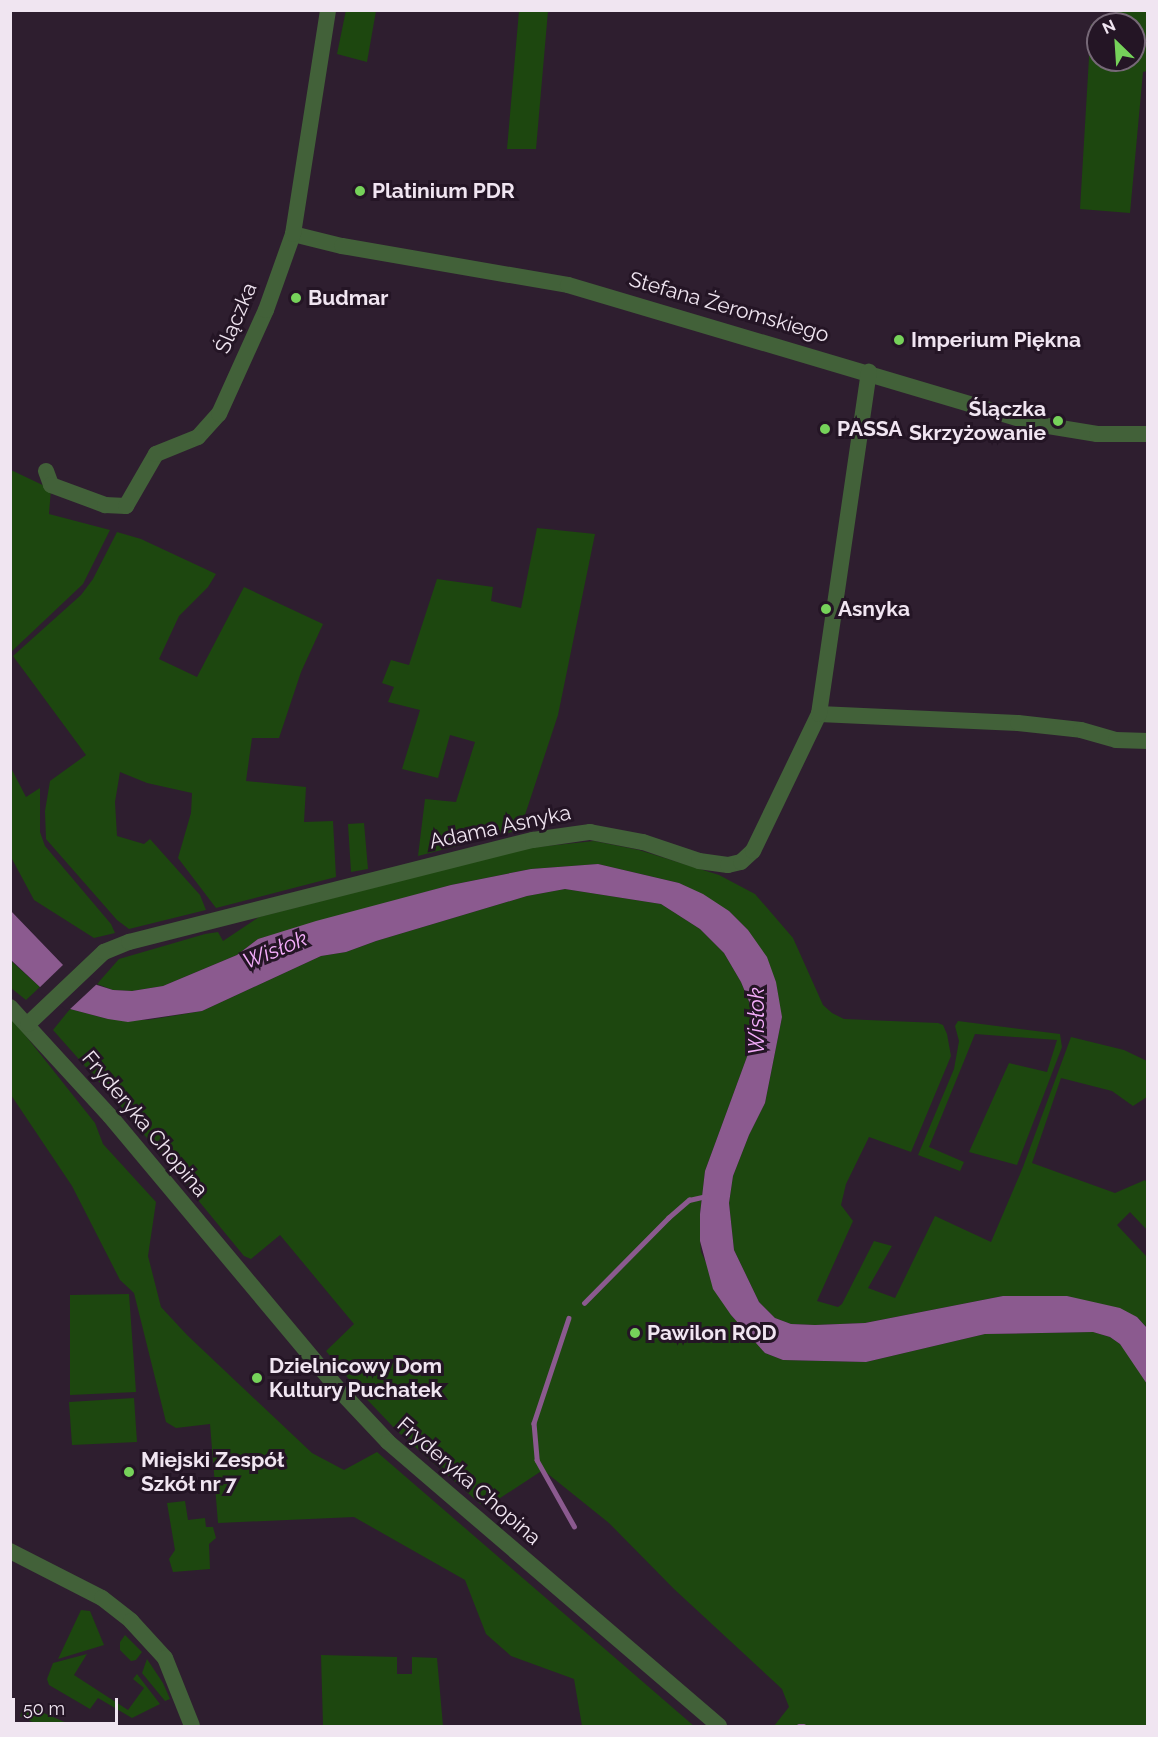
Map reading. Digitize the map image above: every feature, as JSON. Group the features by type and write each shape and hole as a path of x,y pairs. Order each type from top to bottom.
{"street":[{"name":"Ślączka","path":"46,471 51,485 105,505 126,506 156,454 198,437 219,414 266,310 293,234 328,10"},
{"name":"Stefana Żeromskiego","path":"293,234 342,246 568,285 869,372 1048,427 1096,434 1148,434"},
{"name":"Adama Asnyka","path":"33,1019 104,952 129,942 533,840 590,832 643,842 699,861 728,865 741,862 753,851 819,714 869,372"},
{"path":"819,714 1018,723 1081,730 1116,740 1148,741"},
{"name":"Fryderyka Chopina","path":"10,1007 33,1019 110,1116 350,1403 388,1442 719,1726"},
{"path":"10,1551 102,1598 132,1621 165,1658 192,1726"}],"green space":[{"path":"346,10 376,11 367,62 337,54"},
{"path":"519,11 548,11 536,149 507,149"},
{"path":"1147,11 1147,71 1146,12 1117,12"},
{"path":"1088,72 1143,72 1130,213 1080,209"},
{"path":"11,470 51,489 49,514 110,530 83,584 11,652"},
{"path":"537,528 595,534 558,715 520,830 418,856 425,799 456,802 475,742 450,735 438,778 402,769 420,710 388,702 394,687 382,683 391,660 409,665 437,579 493,587 491,601 521,608"},
{"path":"117,532 141,539 216,574 208,587 179,616 159,659 197,677 244,587 323,624 301,672 279,738 252,738 246,781 306,787 304,822 333,821 336,877 216,908 178,858 191,813 192,793 147,783 120,772 115,802 117,836 144,844 150,839 200,895 206,910 129,929 117,920 46,839 45,811 50,781 86,755 13,656 81,595 93,579"},
{"path":"10,766 26,797 40,788 40,832 45,846 111,924 115,933 94,938 34,900 11,857"},
{"path":"364,823 368,869 351,872 348,824"},
{"path":"594,841 639,850 719,875 755,894 793,938 823,1005 832,1013 844,1019 943,1025 951,1056 911,1152 869,1137 846,1184 841,1205 853,1221 817,1301 838,1307 842,1304 874,1241 892,1246 868,1288 895,1298 935,1216 991,1242 1023,1167 1071,1037 1124,1050 1147,1061 1147,1097 1133,1106 1112,1091 1061,1078 1032,1163 1115,1193 1145,1180 1147,1183 1147,1230 1130,1212 1117,1225 1147,1257 1147,1328 1137,1317 1067,1296 1003,1296 865,1323 791,1324 775,1318 759,1302 734,1250 729,1203 733,1176 749,1135 765,1103 782,1017 748,930 729,911 679,883 598,864 531,869 451,885 258,939 237,955 163,986 132,991 113,990 97,984 119,959 205,934 218,932 223,941 259,917 528,848"},
{"path":"565,889 661,904 700,929 724,953 741,982 751,1007 748,1054 705,1171 700,1214 700,1241 701,1252 731,1315 765,1353 783,1360 866,1362 985,1334 1093,1332 1110,1337 1120,1344 1131,1358 1147,1384 1147,1726 774,1726 789,1707 782,1689 674,1589 609,1523 543,1470 485,1508 398,1432 357,1389 326,1351 354,1324 280,1235 251,1259 244,1256 123,1109 53,1030 70,1009 108,1019 148,1020 202,1011 321,956 346,952 527,896"},
{"path":"10,960 40,987 26,1000 11,988"},
{"path":"10,1016 95,1123 103,1144 156,1202 148,1256 161,1307 187,1335 312,1453 344,1470 377,1452 694,1726 582,1726 574,1679 511,1656 486,1634 465,1580 354,1517 218,1523 210,1424 176,1428 166,1422 134,1293 120,1280 72,1186 11,1095"},
{"path":"958,1021 1060,1034 1062,1047 1017,1165 969,1152 1009,1063 1047,1072 1057,1040 975,1034 929,1147 964,1162 960,1171 918,1155 954,1069 959,1041 955,1026"},
{"path":"129,1294 136,1392 70,1395 70,1295"},
{"path":"134,1398 137,1442 72,1445 69,1402"},
{"path":"185,1501 188,1520 205,1518 206,1527 213,1527 216,1538 209,1544 210,1569 173,1572 169,1559 175,1550 167,1503"},
{"path":"81,1610 90,1611 104,1645 58,1659"},
{"path":"125,1635 142,1652 136,1660 131,1661 120,1650 120,1642"},
{"path":"87,1654 74,1675 128,1710 144,1688 133,1679 137,1674 160,1704 132,1718 98,1698 90,1709 49,1685 47,1679 53,1663"},
{"path":"321,1655 397,1657 397,1674 412,1674 412,1657 437,1658 443,1726 323,1726"},
{"path":"147,1659 163,1683 170,1699 165,1701 142,1673"},
{"path":"25,1704 74,1726 41,1726 20,1716"}],"water":[{"name":"Wisłok","path":"598,864 679,883 703,894 729,911 748,930 767,957 776,982 782,1017 765,1103 749,1135 733,1176 729,1203 734,1250 759,1302 775,1318 791,1324 865,1323 1003,1296 1067,1296 1120,1308 1137,1317 1147,1328 1147,1384 1120,1344 1110,1337 1093,1332 985,1334 866,1362 783,1360 765,1353 731,1315 713,1289 700,1241 700,1214 705,1171 748,1054 751,1006 741,982 724,953 700,929 661,904 565,889 527,896 346,952 321,956 202,1011 128,1022 70,1009 41,988 11,960 10,910 64,966 97,985 113,990 132,991 163,986 237,955 258,939 316,921 451,885 531,869"}],"pier":[{"path":"65,963 99,982 68,1011 37,990"}],"waterway":[{"path":"584,1303 668,1218 689,1200 707,1196"},
{"path":"569,1318 534,1423 537,1460 574,1526"},
{"path":"799,1726 804,1726"}],"place":[{"name":"Platinium PDR","path":"360,191"},
{"name":"Budmar","path":"296,298"},
{"name":"Imperium Piękna","path":"899,340"},
{"name":"Ślączka Skrzyżowanie","path":"1058,421"},
{"name":"PASSA","path":"825,429"},
{"name":"Asnyka","path":"826,609"},
{"name":"Pawilon ROD","path":"635,1333"},
{"name":"Dzielnicowy Dom Kultury Puchatek","path":"257,1378"},
{"name":"Miejski Zespół Szkół nr 7","path":"129,1472"}]}
